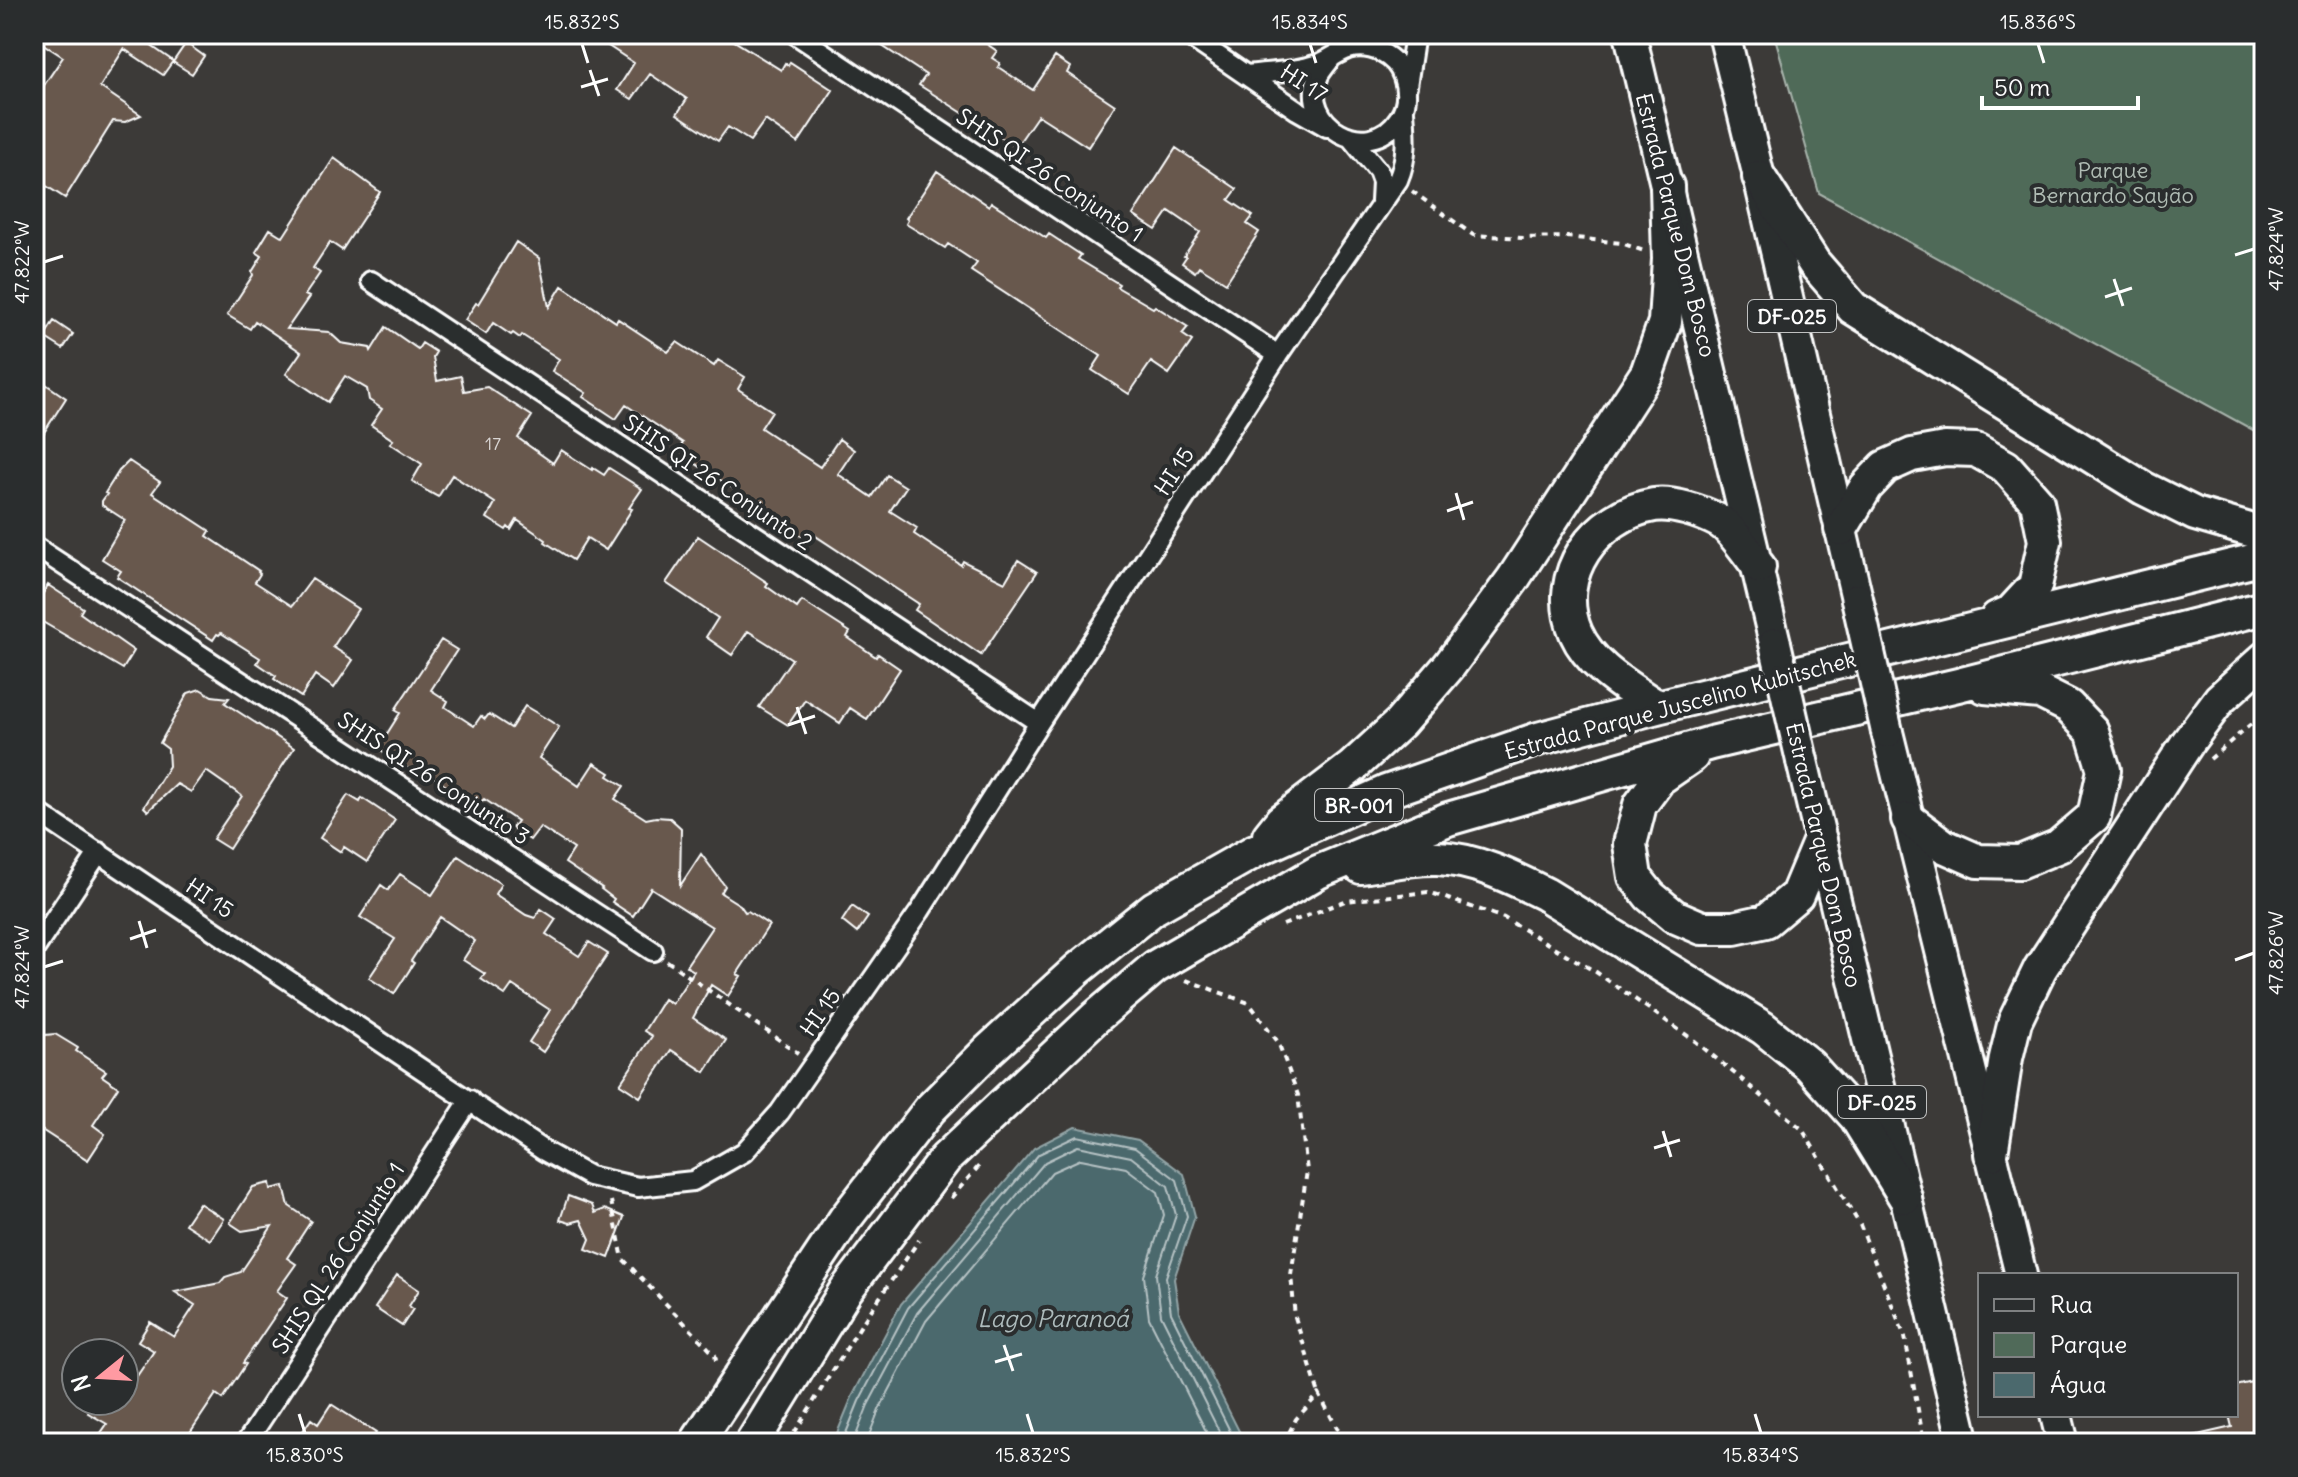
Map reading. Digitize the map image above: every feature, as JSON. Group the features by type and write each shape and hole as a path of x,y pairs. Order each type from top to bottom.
{"highway":[{"path":"1759,177 1814,263 1853,308 2143,488 2195,514 2264,532"},
{"path":"1255,851 1281,821 1352,767 1400,723 1449,666 1513,579 1647,373 1665,322 1669,259 1667,186"},
{"path":"1841,529 1866,487 1885,467 1912,455 1945,449 1976,450 2006,467 2037,502 2045,541 2035,586 2011,612 1961,633"},
{"path":"1657,707 1593,659 1576,633 1567,600 1574,569 1591,540 1620,515 1656,504 1692,509 1722,522 1759,567"},
{"name":"Estrada Parque Juscelino Kubitschek","path":"696,1443 845,1219 930,1109 1078,969 1154,908 1255,851 1386,792 1538,739 2264,558"},
{"name":"Estrada Parque Juscelino Kubitschek","path":"752,1443 846,1290 945,1159 1096,1017 1155,967 1318,872 1448,819 1711,743 2264,608"},
{"path":"1991,1154 2015,1021 2040,969 2188,742 2220,699 2264,659"},
{"path":"1908,819 1944,846 1978,861 2020,862 2059,846 2094,816 2104,770 2092,731 2068,706 2040,692 1958,685"},
{"path":"1711,743 1660,778 1640,805 1630,844 1635,877 1650,896 1674,916 1702,928 1734,928 1766,921 1797,895 1820,840"},
{"path":"1318,872 1437,858 1509,876 1545,894 1763,1028 1809,1065 1856,1117 1905,1197"}],"main road":[{"name":"Estrada Parque Dom Bosco","path":"1630,34 1759,567 1820,840 1964,1443"},
{"name":"DF-025","path":"1724,34 1887,732 2021,1273"},
{"path":"2056,1417 2063,1443"}],"street":[{"name":"SHIS QI 26 Conjunto 1","path":"795,34 1278,355"},
{"name":"HI 17","path":"1186,34 1297,110 1343,135"},
{"path":"1343,135 1367,139 1382,135 1395,125 1404,111 1415,34"},
{"path":"1381,201 1382,182 1378,171 1321,116 1315,97 1318,77 1330,60 1356,41 1388,56 1401,70 1407,88"},
{"name":"HI 17","path":"1248,75 1295,69 1330,60"},
{"name":"HI 15","path":"34,810 544,1151 589,1176 638,1187 693,1181 744,1152 780,1112 920,911 1278,355 1398,180 1407,148 1404,111"},
{"name":"SHIS QI 26 Conjunto 2","path":"371,281 1039,723"},
{"name":"SHIS QI 26 Conjunto 3","path":"34,546 653,951"},
{"path":"34,950 99,852"},
{"name":"SHIS QL 26 Conjunto 1","path":"246,1443 470,1100"}],"path":[{"path":"1398,180 1473,235 1567,237 1621,243 1669,259"},
{"path":"1274,929 1345,901 1428,892 1504,918 1596,972 1695,1041 1802,1129 1860,1225 1905,1337 1924,1443"},
{"path":"653,951 803,1056"},
{"path":"1197,970 1183,980 1249,1003 1278,1042 1298,1095 1307,1171 1291,1275 1295,1317 1319,1394 1337,1428 1352,1443"},
{"path":"949,1200 979,1165"},
{"path":"638,1187 611,1201 623,1259 715,1355 717,1368"},
{"path":"788,1443 861,1325 922,1237"},
{"path":"1284,1443 1296,1419 1319,1394"}],"green space":[{"name":"Parque Bernardo Sayão","path":"1774,34 2264,34 2264,436 1819,193"}],"water":[{"name":"Lago Paranoá","path":"1075,1127 1138,1140 1184,1174 1195,1216 1174,1279 1179,1312 1245,1443 833,1443 852,1397 901,1304 1034,1148"}],"building":[{"path":"34,34 134,34 173,61 163,75 124,49 100,87 141,115 125,122 113,121 65,198 34,178 34,90 42,88 63,57 34,38"},
{"path":"590,34 648,34 657,39 660,34 723,34 781,70 785,63 788,65 790,62 833,90 798,143 765,120 750,141 728,127 718,141 677,114 687,99 650,74 632,99 617,90 634,63"},
{"path":"864,34 972,34 997,51 992,58 1000,63 998,67 1033,90 1055,57 1070,67 1067,73 1115,105 1088,147 1038,115 1016,147 919,85 926,75"},
{"path":"186,43 204,56 192,74 173,62"},
{"path":"1176,148 1237,189 1229,200 1253,216 1247,224 1259,232 1226,283 1199,266 1195,272 1182,263 1200,232 1169,211 1156,230 1133,215"},
{"path":"334,158 380,192 342,250 330,242 313,268 320,273 305,295 309,297 287,329 329,332 341,343 370,348 371,351 386,327 418,349 422,343 436,352 433,357 437,381 461,376 464,391 487,387 532,416 518,438 553,463 561,450 604,475 609,468 642,489 606,550 587,538 573,560 517,520 511,530 508,527 506,530 487,518 495,503 452,475 438,497 427,491 412,481 422,464 390,443 393,440 371,425 382,409 369,400 367,389 345,376 328,402 286,374 301,352 255,321 250,329 227,315 253,275 262,256 256,252 270,229 283,237"},
{"path":"937,171 989,206 991,202 1046,238 1049,234 1081,255 1078,259 1119,284 1117,287 1188,327 1182,334 1192,341 1169,374 1151,362 1129,394 1092,370 1101,356 971,271 977,263 948,244 945,248 906,224 906,218"},
{"path":"516,242 539,258 549,307 562,286 668,352 677,342 714,366 718,360 745,377 738,389 772,411 761,428 820,467 839,439 854,450 838,474 872,497 887,475 906,487 890,511 917,528 914,534 961,565 963,561 1005,582 1018,560 1037,572 981,655 915,610 919,604 814,535 810,541 754,509 757,504 690,460 694,455 681,446 683,443 626,405 616,419 583,397 586,393 552,371 559,359 536,344 522,335 520,338 513,333 511,335 493,323 486,334 465,320"},
{"path":"54,321 73,334 63,349 44,337"},
{"path":"34,376 66,398 34,448"},
{"path":"129,461 160,482 152,493 210,531 207,536 259,571 255,582 292,606 312,579 358,609 333,647 353,660 334,688 315,675 301,697 257,663 260,658 221,633 213,640 117,577 121,571 102,559 125,520 102,505 102,501 119,471"},
{"path":"698,536 768,583 766,586 797,608 802,601 850,632 847,637 900,669 867,719 850,708 840,723 805,700 788,725 759,707 792,659 748,631 732,655 706,637 718,618 666,583"},
{"path":"48,585 83,608 80,613 134,651 123,669 34,617 34,608"},
{"path":"441,640 457,650 431,690 448,701 445,707 474,726 481,716 485,719 489,714 511,728 525,706 559,727 539,758 579,786 594,763 610,773 608,776 624,786 615,799 646,819 670,818 681,828 680,886 701,854 725,886 721,893 745,912 769,925 737,974 741,976 728,996 711,985 693,1018 726,1040 705,1072 671,1050 640,1097 620,1084 652,1036 644,1031 664,999 672,1004 694,971 686,966 712,927 651,888 633,916 612,902 614,899 602,888 565,863 574,849 540,827 530,840 512,828 517,821 484,799 473,809 447,792 449,788 420,768 416,774 378,748 400,713 395,710"},
{"path":"200,689 212,696 229,698 225,703 294,748 229,849 213,839 242,796 206,771 191,792 177,784 148,811 144,807 169,766 168,749 160,743 188,693"},
{"path":"348,795 360,802 362,798 395,820 367,862 344,847 341,852 320,838"},
{"path":"458,856 501,884 495,894 526,915 535,918 541,909 556,919 546,934 579,956 589,942 608,954 543,1052 529,1042 550,1010 512,985 505,995 481,979 485,974 463,960 475,941 440,917 394,994 369,978 395,939 360,917 381,885 388,890 400,874 432,895"},
{"path":"852,906 868,917 857,933 842,921"},
{"path":"55,1034 106,1071 102,1076 118,1087 93,1125 105,1134 88,1160 34,1125 34,1040 40,1044 45,1035"},
{"path":"270,1183 271,1189 284,1186 289,1206 311,1221 287,1258 296,1264 277,1291 287,1298 223,1399 216,1394 183,1443 94,1443 107,1424 95,1417 140,1417 140,1372 154,1351 140,1342 140,1338 150,1322 174,1337 195,1305 175,1292 220,1283 225,1277 241,1272 272,1226 242,1231 230,1223 253,1187"},
{"path":"568,1196 592,1205 595,1213 605,1209 624,1217 609,1258 586,1249 590,1239 581,1220 570,1223 560,1220"},
{"path":"199,1203 224,1219 210,1240 185,1224"},
{"path":"397,1275 419,1290 409,1306 413,1309 402,1326 375,1308"},
{"path":"2264,1379 2264,1439 2247,1443 2194,1443 2193,1436 2232,1427 2230,1417 2238,1417 2238,1386"},
{"path":"331,1404 376,1433 369,1443 295,1443 311,1419 318,1424"}]}
